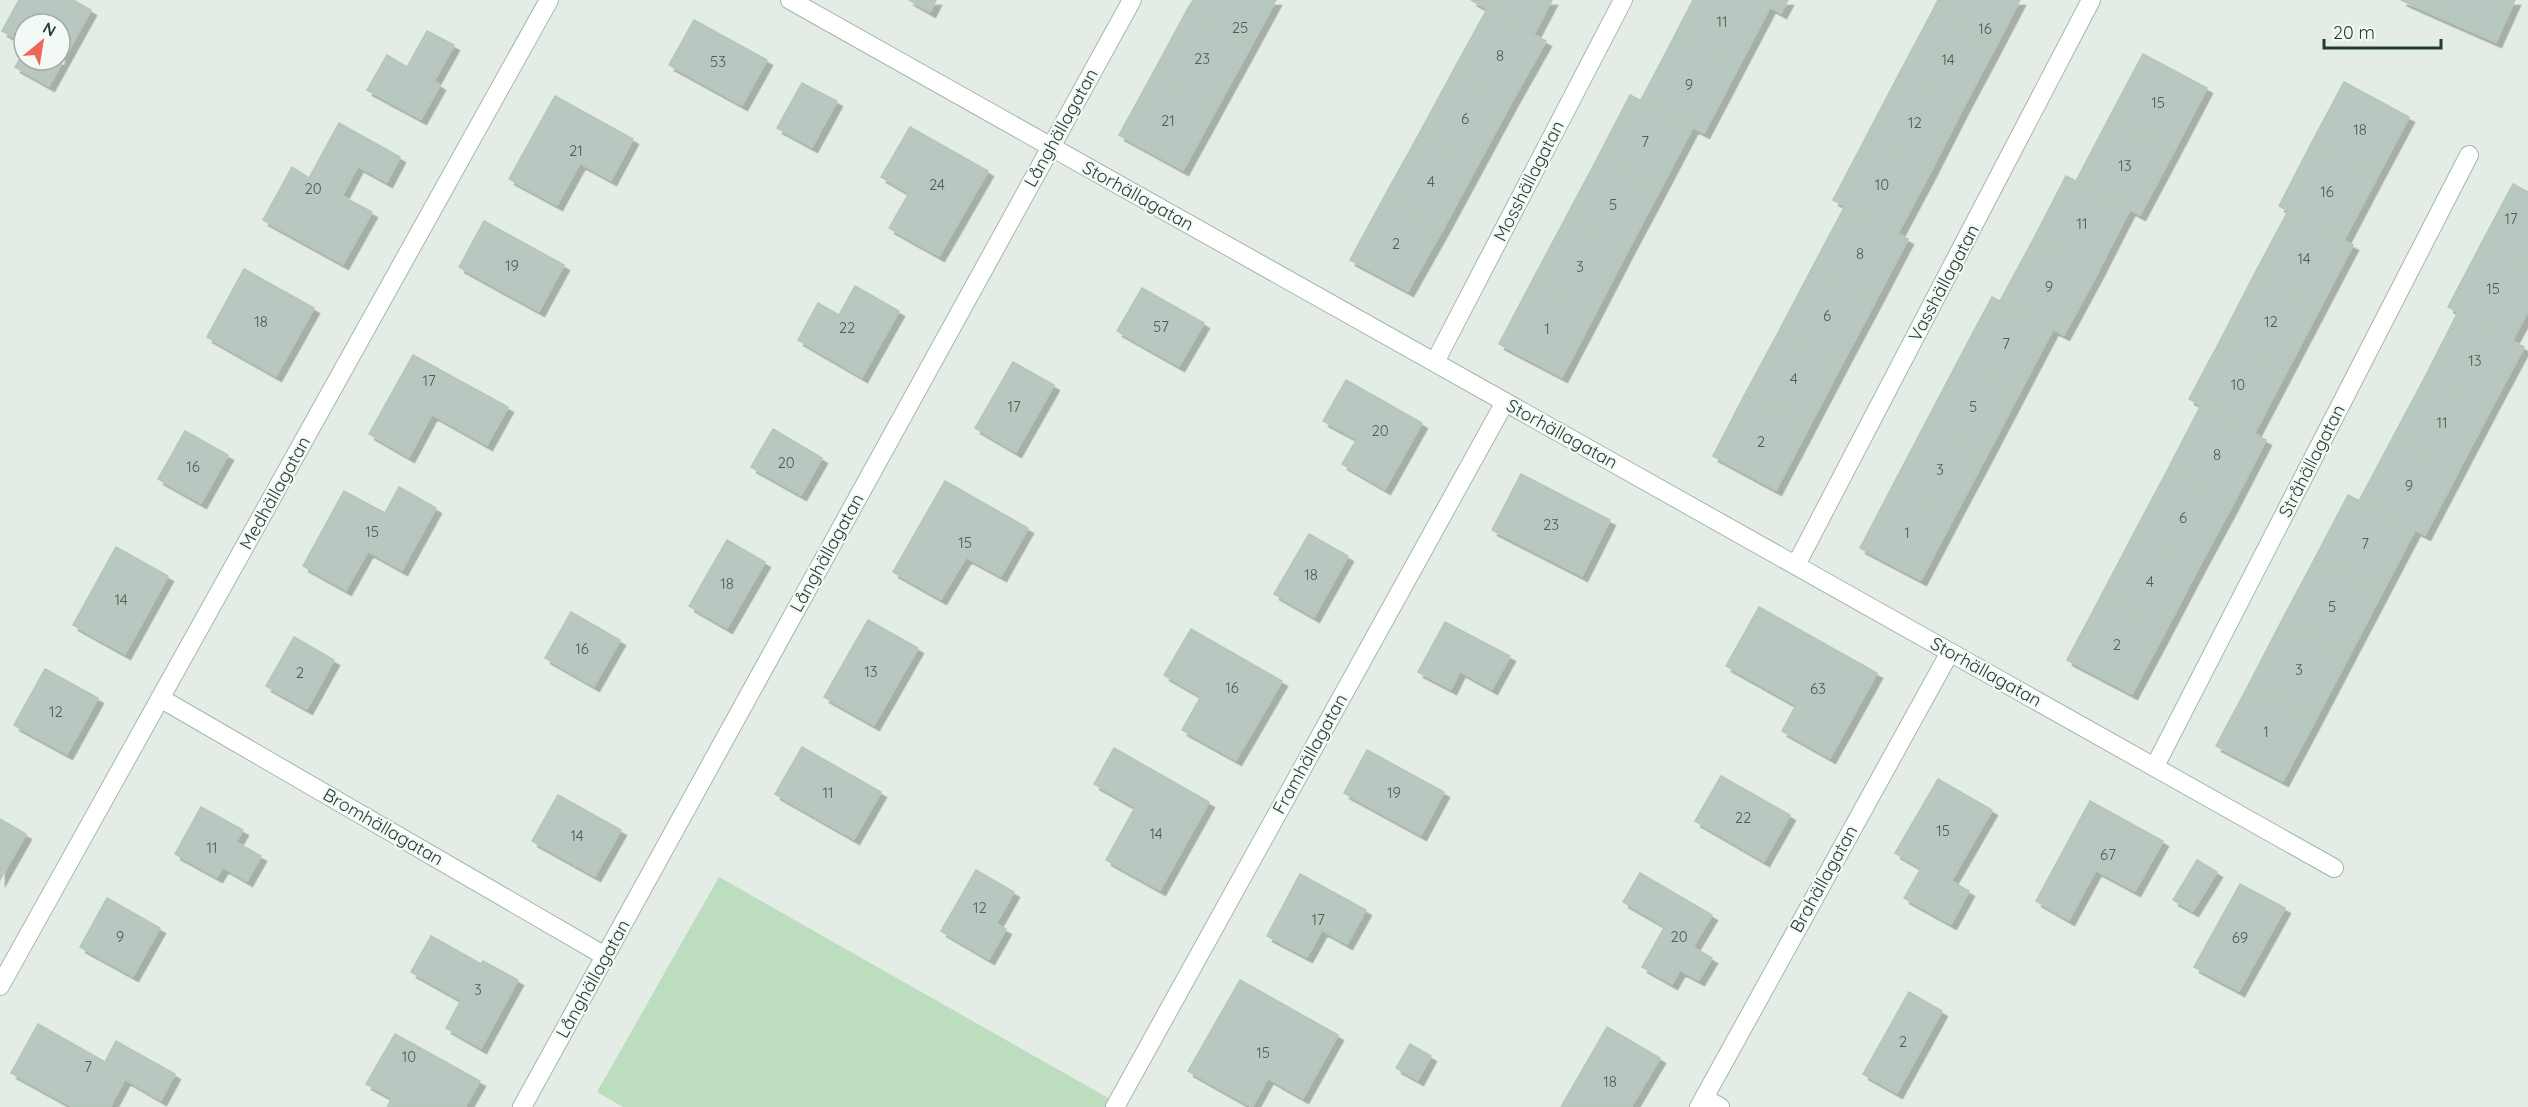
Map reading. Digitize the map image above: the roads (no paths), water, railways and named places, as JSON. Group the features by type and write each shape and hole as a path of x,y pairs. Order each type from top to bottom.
{"street":[{"name":"Medhällagatan","path":"0,986 549,0"},
{"name":"Storhällagatan","path":"790,0 2334,867"},
{"name":"Långhällagatan","path":"522,1107 1132,0"},
{"name":"Mosshällagatan","path":"1435,362 1623,0"},
{"name":"Vasshällagatan","path":"1796,565 2091,0"},
{"name":"Stråhällagatan","path":"2155,766 2469,155"},
{"name":"Framhällagatan","path":"1115,1107 1505,402"},
{"name":"Brahällagatan","path":"1702,1102 1950,652"},
{"name":"Bromhällagatan","path":"160,698 606,956"},
{"path":"1702,1102 1720,1107"}]}
